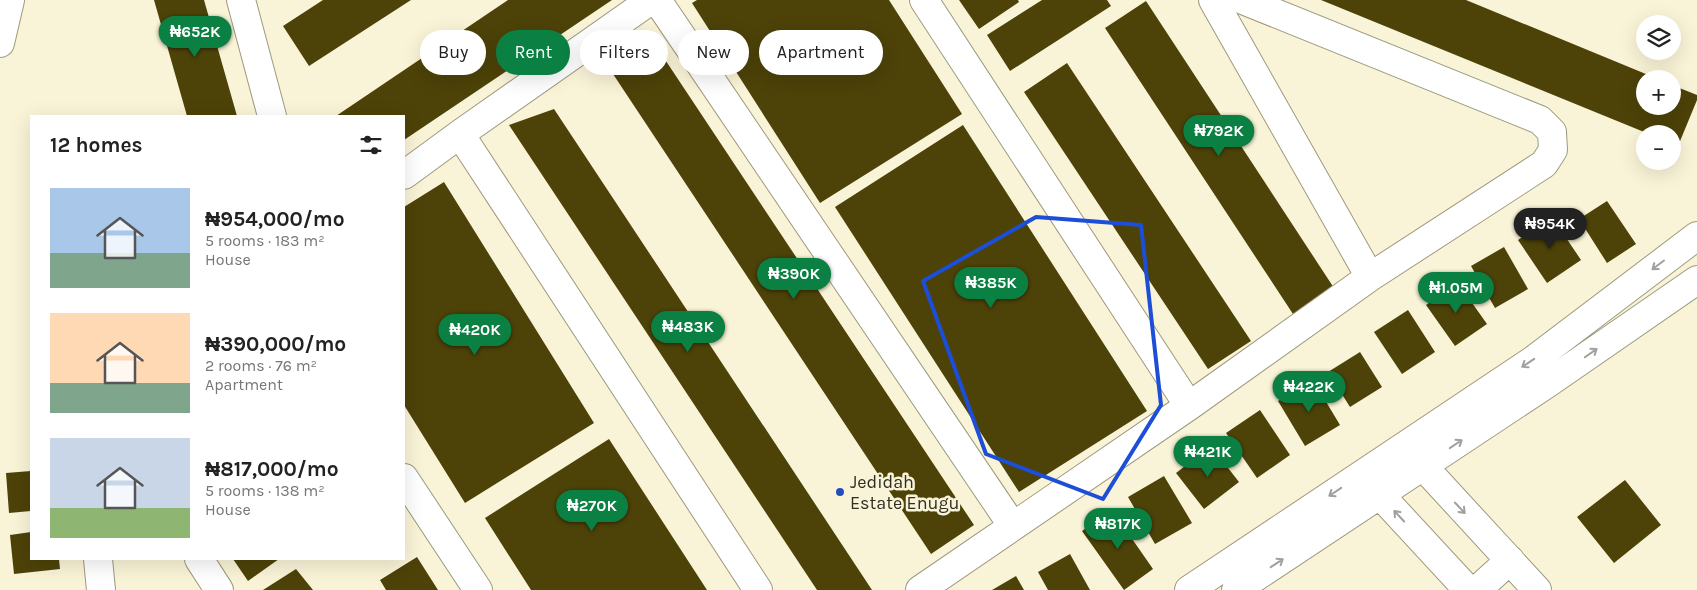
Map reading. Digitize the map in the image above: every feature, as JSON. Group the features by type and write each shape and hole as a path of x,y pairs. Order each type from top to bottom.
{"street":[{"path":"0,43 10,0"},
{"path":"242,0 272,115"},
{"path":"405,174 651,0"},
{"path":"657,0 1012,525"},
{"path":"924,0 1189,406"},
{"path":"1213,0 1370,277"},
{"path":"920,590 1012,525 1189,406 1370,277 1544,164 1553,150 1552,132 1540,120 1242,0"},
{"path":"460,134 758,590"},
{"path":"1189,590 1532,361 1697,236"},
{"path":"1236,590 1380,496 1697,280"},
{"path":"1404,446 1537,590"},
{"path":"1362,474 1380,496 1468,590"},
{"path":"405,480 478,590"},
{"path":"98,560 101,590"},
{"path":"200,560 219,590"},
{"path":"1477,590 1510,560"}],"highlighted area":[{"path":"1036,217 1141,225 1161,405 1103,499 986,454 923,281"}],"building":[{"path":"154,0 204,0 237,115 187,115"},
{"path":"323,0 411,0 309,66 283,26"},
{"path":"508,0 612,0 567,30 496,30 496,75 501,75 405,139 405,115 337,115 420,59 420,75 486,75 486,30 464,30"},
{"path":"697,0 889,0 962,114 820,203 738,75 749,75 749,30 709,30 692,3"},
{"path":"959,0 1018,0 1019,2 979,29"},
{"path":"1042,0 1107,0 1111,6 1010,71 987,35"},
{"path":"1321,0 1466,0 1636,70 1636,115 1681,115 1681,89 1697,95 1697,100 1681,139 1681,125 1636,125 1636,129"},
{"path":"1146,1 1334,288 1293,314 1105,28"},
{"path":"1067,63 1251,341 1208,369 1024,92"},
{"path":"668,64 974,525 931,554 614,75 668,75"},
{"path":"554,109 872,590 817,590 509,125"},
{"path":"963,125 1147,411 1019,492 835,207"},
{"path":"444,182 594,423 465,503 405,407 405,206"},
{"path":"1607,201 1636,244 1607,263 1579,219"},
{"path":"1552,217 1581,260 1547,283 1518,240"},
{"path":"1504,247 1528,289 1495,308 1471,266"},
{"path":"1458,283 1487,324 1455,346 1426,305"},
{"path":"1408,310 1435,352 1402,374 1374,332"},
{"path":"1360,352 1382,387 1350,407 1328,372"},
{"path":"1313,380 1340,425 1305,446 1278,401"},
{"path":"1260,410 1290,455 1257,478 1226,433"},
{"path":"609,439 707,590 531,590 485,518"},
{"path":"1211,446 1239,482 1204,509 1176,473"},
{"path":"30,471 30,511 9,513 6,473"},
{"path":"1164,476 1192,523 1155,544 1128,497"},
{"path":"1625,480 1661,525 1614,563 1577,517"},
{"path":"1112,510 1153,569 1124,590 1082,531"},
{"path":"30,532 30,560 59,560 60,569 14,574 10,535"},
{"path":"1070,554 1090,590 1048,590 1038,572"},
{"path":"417,557 438,590 386,590 380,580"},
{"path":"234,560 278,560 248,581"},
{"path":"296,569 313,590 263,590"},
{"path":"1016,576 1024,590 992,590"}],"place":[{"name":"Jedidah Estate Enugu","path":"840,492"}]}
